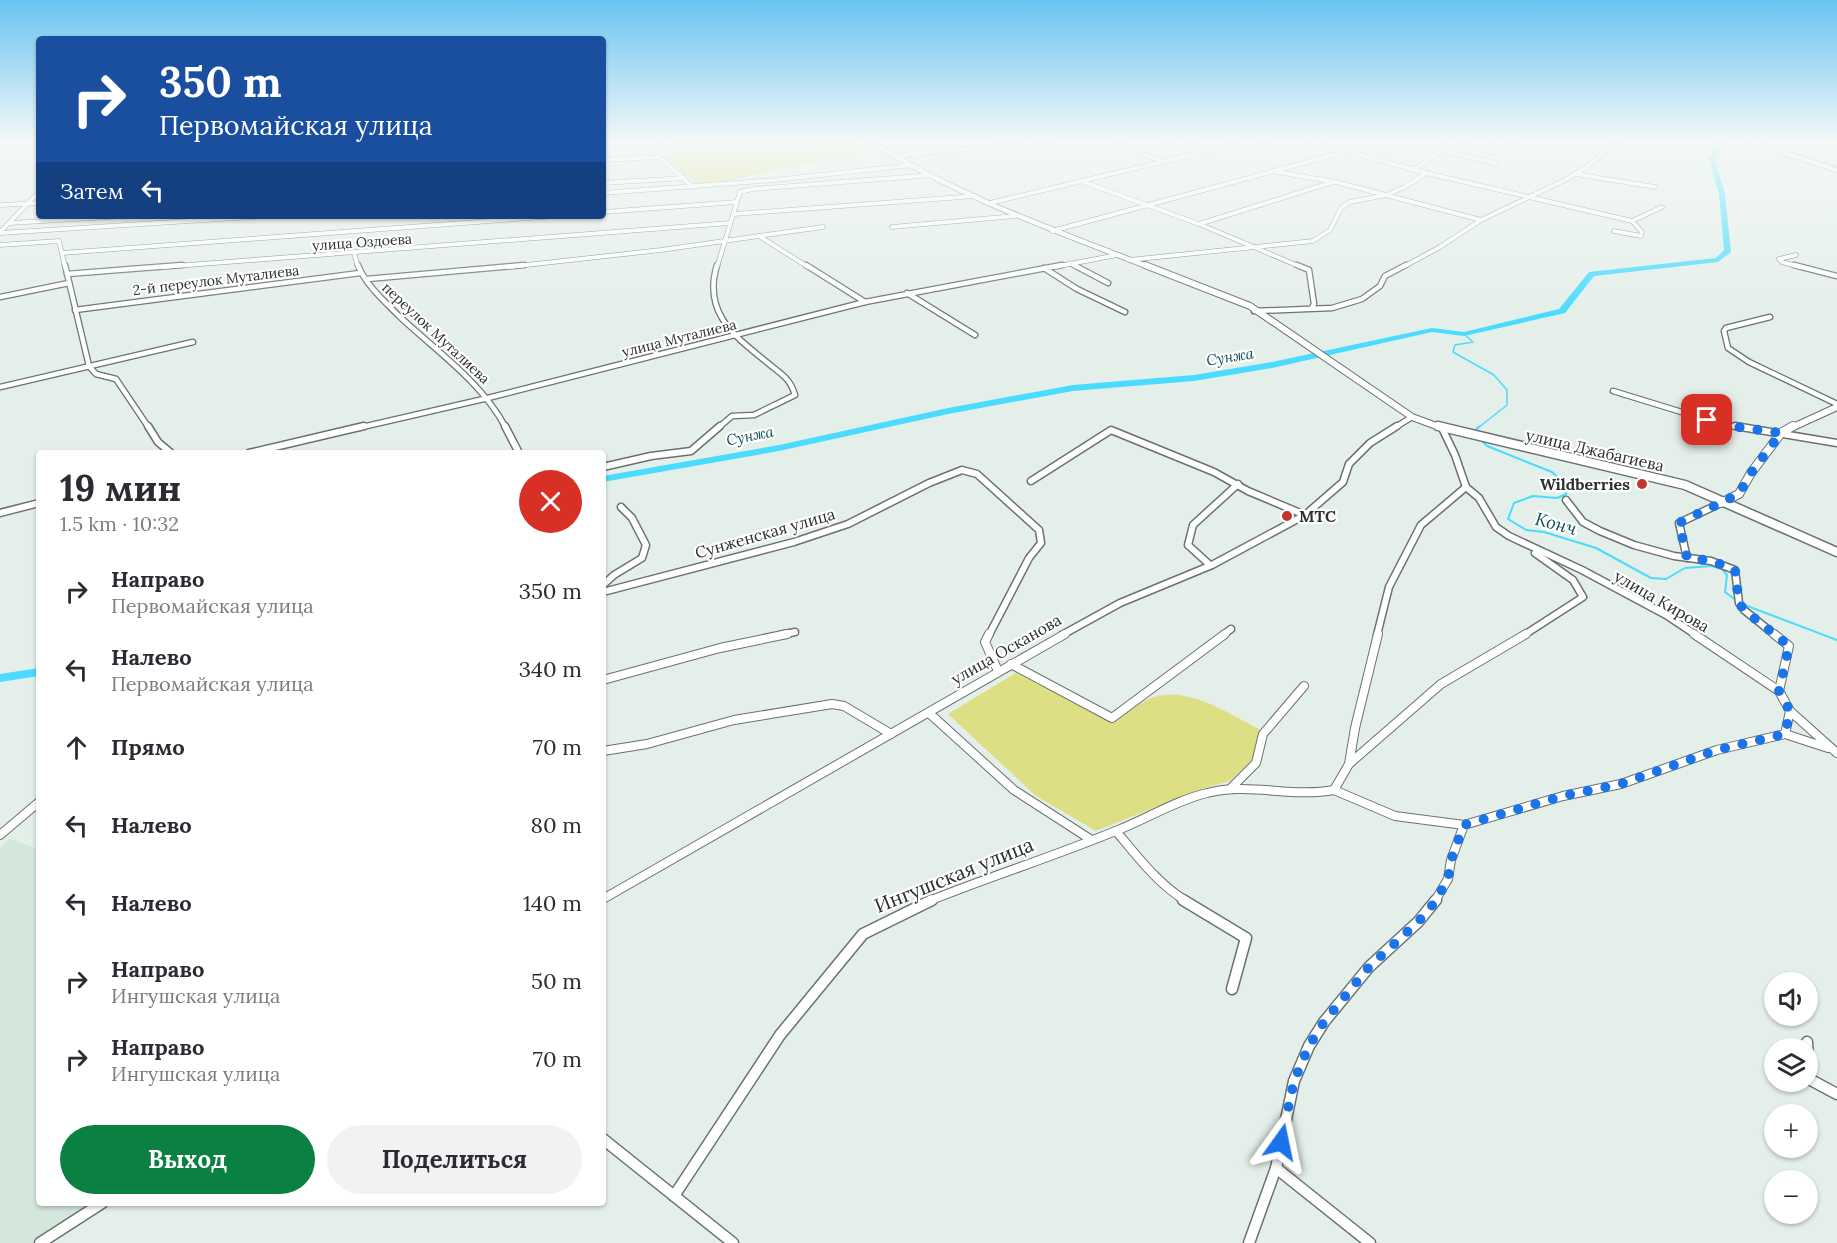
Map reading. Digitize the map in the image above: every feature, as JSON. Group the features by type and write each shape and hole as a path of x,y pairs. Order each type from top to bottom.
{"main road":[{"name":"улица Джабагиева","path":"979,198 1052,231 1250,306 1254,311 1301,340 1412,417 1442,428 1684,485 1837,552"}],"street":[{"path":"0,233 33,198"},
{"path":"606,466 651,456 691,451 732,416 754,415 795,395 791,382 724,324 714,303 715,272 738,198"},
{"path":"734,214 948,198"},
{"path":"990,204 1014,198"},
{"path":"1128,198 1199,224 1309,270 1314,304 1312,308"},
{"path":"1052,231 1173,198"},
{"path":"1199,224 1284,198"},
{"path":"1129,260 1313,241 1330,230 1341,208 1350,202 1371,198"},
{"path":"1397,198 1481,220"},
{"path":"1254,311 1332,308 1362,299 1380,286 1385,276 1440,247 1481,220 1528,198 1632,222 1642,232 1641,236 1614,231"},
{"path":"606,212 737,202"},
{"path":"0,205 36,203"},
{"path":"1632,222 1662,207"},
{"path":"892,227 1016,216"},
{"path":"10,223 75,219"},
{"path":"0,233 220,219"},
{"path":"62,253 516,219"},
{"name":"улица Оздоева","path":"67,274 730,223"},
{"path":"367,279 558,263 823,227"},
{"path":"759,236 865,302"},
{"path":"0,245 59,241 89,366 96,374 116,379 158,442 167,450"},
{"path":"354,253 354,263 360,273"},
{"name":"улица Муталиева","path":"263,450 488,398 865,302 1117,255"},
{"path":"1796,255 1779,259 1782,262 1837,276"},
{"path":"1070,263 1108,283"},
{"path":"1044,268 1077,289 1125,312"},
{"name":"переулок Муталиева","path":"360,273 367,279 373,291 488,398 517,450"},
{"name":"2-й переулок Муталиева","path":"75,310 360,273"},
{"path":"0,297 69,283"},
{"path":"907,293 975,335"},
{"path":"1770,316 1726,328 1724,331 1728,348 1749,362 1837,405"},
{"path":"0,387 193,342"},
{"path":"1613,391 1724,425 1837,443"},
{"path":"1687,558 1679,523 1739,494 1751,473 1781,433 1837,405"},
{"name":"улица Осканова","path":"606,897 1120,603 1210,565 1305,515 1343,482 1349,464 1370,443 1412,417"},
{"path":"1349,764 1355,728 1389,587 1421,525 1466,487 1442,428"},
{"path":"1031,481 1111,430 1189,461 1248,491 1305,515"},
{"name":"Сунженская улица","path":"606,591 794,542 848,524 929,483 962,470 976,474 998,491 1039,530 1041,543 1029,558 985,642 998,671"},
{"path":"1210,565 1188,545 1193,525 1238,484"},
{"name":"улица Кирова","path":"1466,487 1479,498 1496,527 1509,536 1582,570 1666,615 1779,691 1790,711 1836,751"},
{"path":"1566,500 1583,522 1600,531 1634,544 1687,558 1712,561 1735,570 1739,603 1744,610 1789,646 1779,691"},
{"path":"0,513 36,504"},
{"path":"606,582 642,558 646,545 633,518 621,507"},
{"path":"1509,536 1573,580 1583,597 1490,657 1441,684 1349,764 1334,790 1395,816 1464,825 1563,796 1621,784 1717,750 1785,734 1836,751"},
{"path":"1011,664 1112,718 1231,629"},
{"path":"606,679 720,648 795,632"},
{"path":"1230,789 1256,763 1263,734 1304,686"},
{"path":"606,751 647,744 734,720 832,704 844,706 891,734"},
{"path":"1785,734 1790,711"},
{"path":"929,713 1014,790 1090,839"},
{"name":"Ингушская улица","path":"675,1196 780,1035 863,934 908,910 1116,831 1205,793 1240,787 1313,794 1334,790"},
{"path":"0,835 36,805"},
{"path":"1250,1243 1276,1168 1294,1081 1309,1046 1324,1022 1369,967 1418,922 1435,902 1448,879 1451,860 1464,825"},
{"path":"1116,831 1155,876 1175,895 1246,938 1232,989"},
{"path":"1818,1084 1837,1094"},
{"path":"606,1140 733,1243"},
{"path":"1276,1168 1370,1243"},
{"path":"40,1243 97,1206"}],"shaded area":[{"path":"1019,671 1114,722 1145,701 1163,695 1177,695 1206,702 1259,729 1252,760 1230,781 1201,789 1096,831 1036,796 948,714"},
{"path":"10,839 36,848 36,1206 87,1206 32,1243 0,1243 0,847"}],"waterway":[{"name":"Сунжа","path":"606,478 779,448 948,411 1073,388 1194,378 1272,365 1432,330 1464,334 1562,311 1592,274 1718,260 1728,250 1722,198"},
{"name":"Конч","path":"1464,334 1473,342 1455,345 1453,352 1494,375 1507,390 1507,405 1478,428"},
{"name":"Конч","path":"1474,431 1480,426"},
{"name":"Конч","path":"1480,439 1487,446 1552,472 1563,482 1566,494 1557,498 1533,496 1514,503 1508,519 1526,530 1544,532 1596,548 1651,578 1666,579 1685,568 1712,566 1722,569 1727,575 1725,592 1737,601"},
{"name":"Конч","path":"1742,604 1837,640"},
{"name":"Сунжа","path":"0,678 36,672"}],"place":[{"name":"Wildberries","path":"1642,484"},
{"name":"МТС","path":"1287,516"}],"route":[{"path":"1281,1142 1294,1081 1309,1046 1324,1022 1369,967 1418,922 1435,902 1448,879 1451,860 1464,825 1563,796 1621,784 1717,750 1785,734 1790,711 1779,691 1789,646 1744,610 1739,603 1735,570 1712,561 1687,558 1679,523 1739,494 1751,473 1781,433 1724,425 1707,420"}]}
